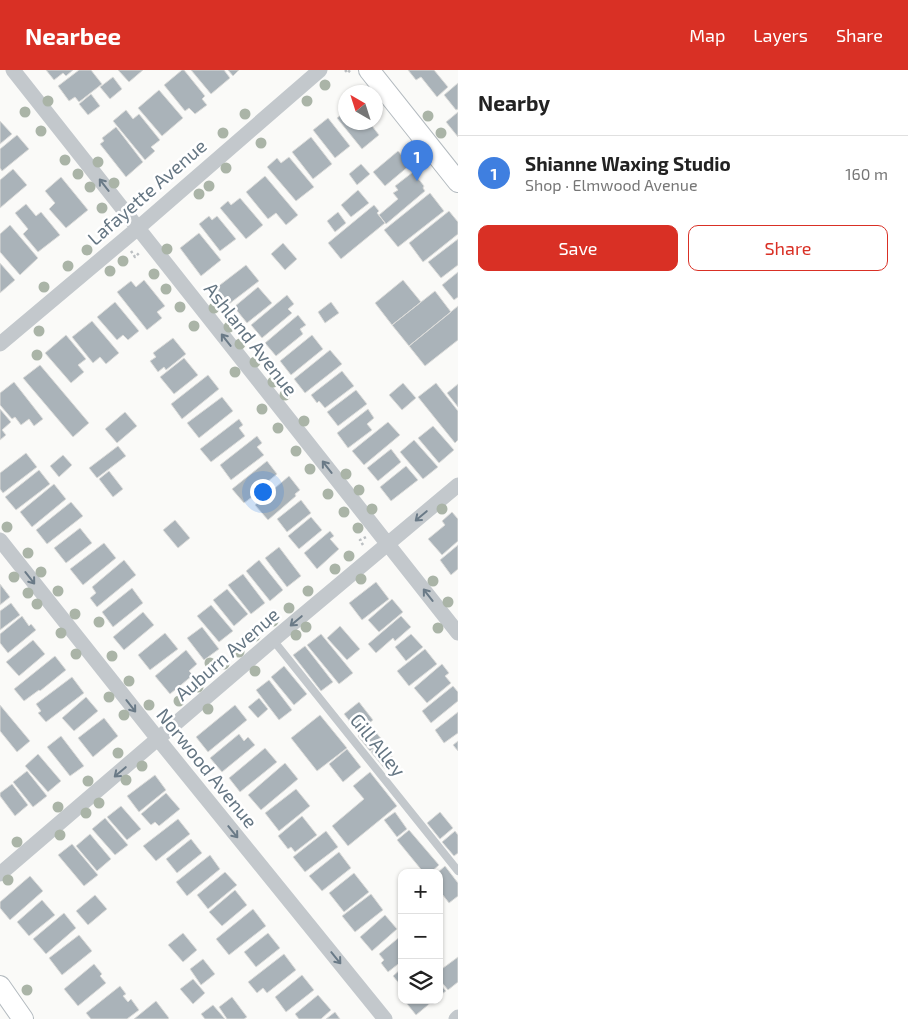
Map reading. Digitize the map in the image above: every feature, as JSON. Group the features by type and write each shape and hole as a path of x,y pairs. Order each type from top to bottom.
{"street":[{"name":"Ashland Avenue","path":"13,70 458,633"},
{"name":"Lafayette Avenue","path":"0,344 138,228 320,70"},
{"path":"369,70 458,182"},
{"name":"Auburn Avenue","path":"0,874 273,640 458,485"},
{"name":"Norwood Avenue","path":"0,540 158,739 385,1019"},
{"path":"0,986 23,1019"}],"lane":[{"name":"Gill Alley","path":"273,640 458,871"}],"path":[{"path":"345,70 348,73 350,70"},
{"path":"113,228 110,224 114,220"},
{"path":"135,256 140,252"},
{"path":"360,540 364,546"}],"building":[{"path":"46,70 73,70 66,76 63,73 54,80"},
{"path":"79,70 91,70 102,84 79,102 75,97 69,101 58,86"},
{"path":"118,70 143,70 129,82"},
{"path":"182,70 205,96 202,99 207,105 195,114 189,108 185,111 164,85"},
{"path":"191,70 224,70 230,78 211,94"},
{"path":"228,70 239,70 233,76"},
{"path":"408,70 434,70 448,87 437,97 421,77 416,80"},
{"path":"113,77 122,89 110,99 100,87"},
{"path":"458,83 458,109 456,110 444,95"},
{"path":"159,90 183,118 162,136 138,108"},
{"path":"91,94 100,106 88,115 79,104"},
{"path":"126,110 133,119 139,114 160,140 151,147 155,151 145,160 113,121"},
{"path":"458,112 458,137 446,122"},
{"path":"328,118 350,146 335,158 313,130"},
{"path":"0,121 12,134 0,144"},
{"path":"116,127 143,162 126,177 100,144 104,141 102,138"},
{"path":"347,130 375,130 379,135 362,149"},
{"path":"17,135 29,149 2,171 0,168 0,149"},
{"path":"311,137 332,164 313,179 292,152"},
{"path":"398,151 410,165 385,186 373,172"},
{"path":"289,157 314,187 296,201 267,167 277,158 281,163"},
{"path":"361,164 370,174 357,185 349,174"},
{"path":"13,169 27,185 0,208 0,180"},
{"path":"413,172 424,186 425,191 386,224 379,215 398,199 393,193 398,190 395,186"},
{"path":"265,176 298,215 286,225 276,213 268,219 246,192"},
{"path":"61,177 88,210 66,228 49,209 55,203 45,191"},
{"path":"358,190 369,203 351,217 341,205"},
{"path":"430,193 444,211 398,247 384,230"},
{"path":"240,198 263,225 246,239 220,208 228,201 231,205"},
{"path":"26,204 36,216 41,212 60,235 38,252 23,234 28,229 15,213"},
{"path":"374,205 379,211 377,213 385,223 341,259 328,243"},
{"path":"449,211 458,222 458,234 423,262 409,243"},
{"path":"338,212 346,223 335,232 327,221"},
{"path":"209,216 212,220 217,216 236,239 220,251 199,224"},
{"path":"10,225 38,258 20,275 0,252 0,234"},
{"path":"199,233 221,260 201,276 180,248"},
{"path":"458,239 458,265 441,278 428,262"},
{"path":"283,243 297,259 285,270 271,254"},
{"path":"0,263 15,280 0,293"},
{"path":"246,265 259,281 229,304 216,288"},
{"path":"458,272 458,297 454,300 442,285"},
{"path":"144,280 165,306 157,312 162,318 147,330 117,292 131,281 136,287"},
{"path":"403,280 421,302 392,325 375,303"},
{"path":"258,287 272,303 247,323 234,307"},
{"path":"435,291 451,312 409,346 392,325"},
{"path":"287,295 294,304 288,309 292,313 262,338 251,325"},
{"path":"115,302 139,331 128,340 123,335 117,340 97,317"},
{"path":"331,302 339,313 325,323 318,312"},
{"path":"458,306 458,340 425,366 409,346"},
{"path":"298,315 306,325 300,329 303,334 276,356 265,343"},
{"path":"92,321 119,353 106,364 100,357 93,363 72,337"},
{"path":"66,335 86,359 78,365 84,372 71,383 45,353"},
{"path":"312,335 323,349 291,375 280,361"},
{"path":"173,338 186,354 166,370 164,367 158,372 150,361 156,357 153,353"},
{"path":"330,350 342,364 305,393 294,379"},
{"path":"184,358 198,375 174,394 160,377"},
{"path":"40,365 89,423 73,437 23,378"},
{"path":"342,371 354,386 325,408 319,401 317,403 311,395"},
{"path":"208,375 219,389 182,419 171,404"},
{"path":"14,382 43,419 34,426 29,419 21,425 15,417 12,419 0,405 0,393"},
{"path":"403,383 416,398 402,410 389,395"},
{"path":"436,383 458,411 458,440 455,443 418,397"},
{"path":"458,384 458,407 447,393"},
{"path":"356,390 367,404 338,426 327,412"},
{"path":"222,397 233,411 199,438 187,423"},
{"path":"0,409 11,422 2,430 6,435 0,440"},
{"path":"368,409 374,418 367,424 372,430 348,448 337,433"},
{"path":"125,412 137,426 117,443 105,429"},
{"path":"239,419 243,425 239,428 245,436 211,462 200,449"},
{"path":"388,422 400,435 364,465 352,451"},
{"path":"433,426 454,450 439,463 418,438"},
{"path":"257,436 262,443 257,447 264,455 231,480 220,465"},
{"path":"414,440 438,467 423,479 400,452"},
{"path":"118,446 126,456 97,478 89,468"},
{"path":"391,449 401,462 378,481 367,468"},
{"path":"26,453 37,467 3,493 0,489 0,473"},
{"path":"63,455 72,465 59,477 50,466"},
{"path":"267,461 277,474 244,503 232,489"},
{"path":"406,466 418,480 391,501 380,487"},
{"path":"39,470 50,484 16,510 5,497"},
{"path":"109,471 123,489 113,497 99,479"},
{"path":"289,476 300,490 295,494 296,496 268,520 255,505"},
{"path":"54,484 66,499 32,527 20,512"},
{"path":"301,500 311,513 287,532 277,519"},
{"path":"71,502 83,516 47,544 36,530"},
{"path":"452,512 458,519 458,541 442,555 428,539 445,525 442,521"},
{"path":"311,517 322,530 299,549 288,536"},
{"path":"175,520 190,538 178,548 163,530"},
{"path":"80,528 92,543 66,563 54,548"},
{"path":"330,531 334,536 330,539 339,549 317,569 304,553"},
{"path":"104,543 116,558 83,585 70,569"},
{"path":"458,545 458,569 451,575 440,560"},
{"path":"279,547 301,576 287,587 265,558"},
{"path":"124,560 136,575 97,607 90,598 96,593 92,587"},
{"path":"259,560 283,590 270,601 246,571"},
{"path":"243,574 265,603 251,614 228,585"},
{"path":"376,582 389,599 362,620 349,603"},
{"path":"0,584 10,597 0,605"},
{"path":"132,588 143,603 113,627 102,612"},
{"path":"227,589 248,614 234,626 213,600"},
{"path":"392,599 403,612 379,632 368,620"},
{"path":"11,603 20,615 0,630 0,611"},
{"path":"211,605 233,631 219,642 197,616"},
{"path":"143,612 154,625 124,650 113,637"},
{"path":"22,616 29,626 31,624 36,630 8,653 0,643 0,634"},
{"path":"401,616 411,627 395,641 393,638 376,653 368,644"},
{"path":"340,626 360,649 347,660 327,638"},
{"path":"202,627 219,649 204,660 187,638"},
{"path":"165,633 178,649 150,670 138,655"},
{"path":"321,634 353,673 339,684 307,645"},
{"path":"411,634 423,647 406,661 395,647"},
{"path":"33,640 45,654 19,676 6,662"},
{"path":"305,646 333,682 321,691 293,655"},
{"path":"425,649 437,664 409,686 397,671"},
{"path":"186,650 197,664 189,671 193,675 170,694 155,676"},
{"path":"55,656 66,670 24,701 14,689"},
{"path":"442,664 449,673 445,676 451,683 427,703 414,688"},
{"path":"284,666 307,694 294,705 271,677"},
{"path":"72,677 84,693 46,722 38,713 41,711 36,704"},
{"path":"269,680 292,710 279,720 256,690"},
{"path":"453,686 458,692 458,701 431,723 422,711"},
{"path":"86,697 98,711 74,731 62,718"},
{"path":"259,698 268,709 258,718 248,707"},
{"path":"359,702 373,720 358,732 344,714"},
{"path":"0,705 30,741 17,752 0,731"},
{"path":"235,705 247,720 208,752 196,737"},
{"path":"458,712 458,733 444,743 435,730"},
{"path":"320,715 347,748 317,771 291,738"},
{"path":"104,718 118,736 93,757 78,738"},
{"path":"370,725 383,741 370,751 358,736"},
{"path":"239,734 244,741 248,737 255,745 222,772 210,758"},
{"path":"61,736 84,766 70,776 47,747"},
{"path":"458,741 458,751 453,745"},
{"path":"381,744 395,760 385,769 371,752"},
{"path":"265,748 277,762 240,792 229,778"},
{"path":"347,749 361,767 343,782 329,764"},
{"path":"38,754 61,781 48,792 25,766"},
{"path":"285,763 298,779 261,810 248,795"},
{"path":"27,771 47,796 33,807 13,782"},
{"path":"370,772 397,806 348,846 332,826 364,799 353,786"},
{"path":"155,775 166,790 139,812 127,796"},
{"path":"12,784 28,805 15,816 0,796 0,793"},
{"path":"296,789 310,806 279,831 265,813"},
{"path":"166,793 180,809 159,826 155,822 151,825 141,814"},
{"path":"121,806 141,829 127,840 107,817"},
{"path":"395,812 407,829 397,837 384,820"},
{"path":"440,812 453,828 440,839 427,823"},
{"path":"302,816 317,835 295,852 291,847 288,849 278,836"},
{"path":"105,818 128,845 115,855 92,829"},
{"path":"178,819 190,834 156,861 143,846"},
{"path":"409,830 439,865 434,869 421,869 397,840"},
{"path":"326,831 338,847 305,872 293,857"},
{"path":"455,831 458,835 458,853 454,856 442,842"},
{"path":"90,834 111,859 97,871 76,846"},
{"path":"191,839 202,853 177,873 166,859"},
{"path":"72,844 98,875 84,886 58,855"},
{"path":"339,852 351,868 322,891 309,876"},
{"path":"210,855 220,869 187,896 176,882"},
{"path":"445,866 458,883 458,896 449,903 443,895 442,869"},
{"path":"225,872 237,885 208,909 197,895"},
{"path":"354,873 369,892 344,912 329,893"},
{"path":"30,876 43,891 10,920 0,908 0,902"},
{"path":"235,890 247,905 222,926 209,912"},
{"path":"371,894 383,910 355,932 342,916"},
{"path":"95,895 107,909 88,925 76,911"},
{"path":"42,900 55,915 29,936 17,922"},
{"path":"253,909 266,926 229,955 216,939"},
{"path":"64,913 76,928 46,954 33,939"},
{"path":"385,915 397,929 372,951 360,937"},
{"path":"183,933 197,950 183,962 168,945"},
{"path":"268,933 280,948 256,967 244,952"},
{"path":"79,935 92,951 62,975 49,958"},
{"path":"398,938 398,964 388,972 381,963 384,960 379,954"},
{"path":"284,954 296,970 267,993 263,988 257,993 248,982"},
{"path":"458,957 458,982 448,990 443,984 443,968"},
{"path":"203,959 215,974 201,985 190,969"},
{"path":"94,964 106,983 78,1006 64,989"},
{"path":"398,972 398,982 393,976"},
{"path":"302,975 314,990 286,1012 275,997"},
{"path":"193,979 205,993 193,1004 180,989"},
{"path":"120,986 126,994 123,996 128,1002 131,999 139,1010 127,1019 91,1019 86,1013"},
{"path":"318,995 331,1010 321,1019 299,1019 295,1014"},
{"path":"232,997 247,1017 244,1019 227,1019 219,1007"},
{"path":"156,1001 168,1019 134,1019"},
{"path":"407,1004 429,1004 416,1015"},
{"path":"213,1005 225,1019 205,1019 201,1014"},
{"path":"335,1012 340,1019 326,1019"}],"place":[{"name":"Shianne Waxing Studio","path":"417,181"}]}
